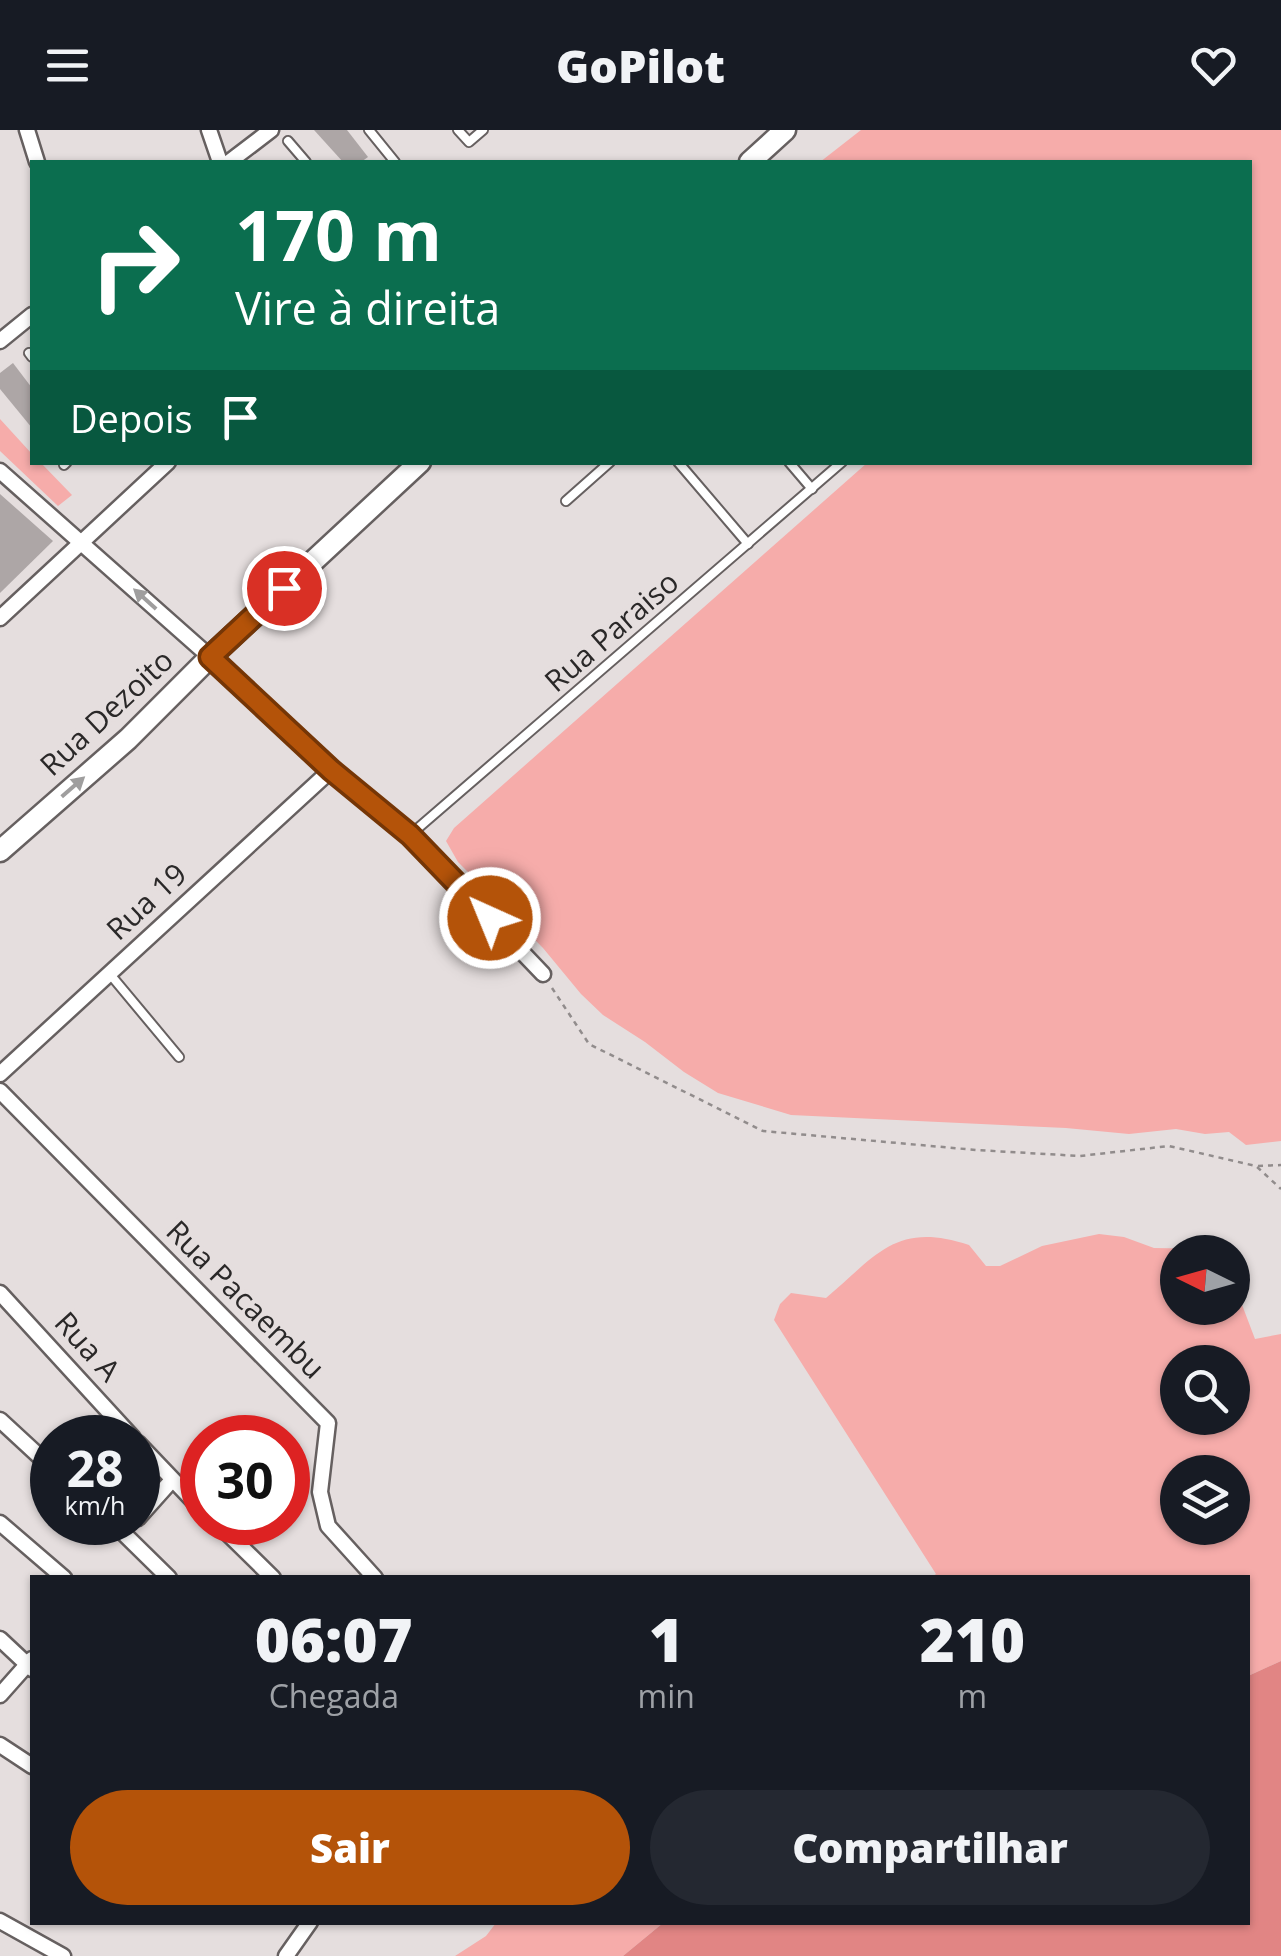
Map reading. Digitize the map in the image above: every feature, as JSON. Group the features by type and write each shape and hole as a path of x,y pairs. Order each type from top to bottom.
{"street":[{"path":"28,130 37,160"},
{"path":"209,130 219,160"},
{"path":"232,160 271,130"},
{"path":"752,160 785,130"},
{"path":"0,340 30,317"},
{"path":"0,618 165,465"},
{"name":"Rua Dezoito","path":"0,850 128,739 210,657 417,465"},
{"path":"0,470 331,770 410,835 542,974"},
{"name":"Rua 19","path":"0,1074 331,770"},
{"name":"Rua Pacaembu","path":"0,1091 328,1423 320,1492 328,1526 372,1575"},
{"name":"Rua A","path":"0,1294 112,1415"},
{"path":"0,1420 30,1448"},
{"name":"Rua A","path":"160,1467 180,1488"},
{"path":"160,1494 172,1480"},
{"path":"0,1523 61,1575"},
{"path":"146,1545 168,1575"},
{"path":"239,1545 270,1575"},
{"path":"0,1638 30,1664"},
{"path":"0,1695 30,1666"},
{"path":"0,1745 30,1765"},
{"path":"0,1920 62,1956"},
{"path":"286,1956 305,1925"}],"lane":[{"path":"369,130 394,160"},
{"path":"458,130 469,142 483,130"},
{"path":"288,141 304,160"},
{"path":"566,501 607,465"},
{"path":"681,465 748,544"},
{"path":"792,465 812,488"},
{"name":"Rua Paraiso","path":"410,835 839,465"},
{"path":"109,974 179,1057"}],"path":[{"path":"542,974 589,1044 763,1131 1080,1156 1169,1146 1256,1166 1281,1166"},
{"path":"1256,1166 1281,1189"}],"shaded area":[{"path":"861,130 1281,130 1281,1141 1246,1145 1229,1132 1205,1134 1176,1129 1129,1134 791,1115 718,1093 603,1015 458,862 446,841 454,828 865,465 1252,465 1252,160 823,160"},
{"path":"0,419 30,452 30,465 43,465 72,495 58,506 0,451"},
{"path":"1099,1234 1124,1237 1160,1248 1160,1325 1250,1325 1255,1339 1281,1334 1281,1661 1250,1675 1250,1575 935,1575 774,1320 780,1304 791,1293 826,1298 874,1256 905,1240 923,1237 969,1245 986,1266 1000,1266 1042,1246"},
{"path":"1281,1661 1281,1956 623,1956 661,1925 1250,1925 1250,1675"},
{"path":"494,1925 661,1925 623,1956 455,1956 486,1936"}],"building":[{"path":"314,130 347,130 368,157 341,160"},
{"path":"13,363 30,385 30,426 0,389 0,373"},
{"path":"0,494 53,541 0,593"}],"route":[{"path":"284,588 210,657 331,770 410,835 490,918"}]}
